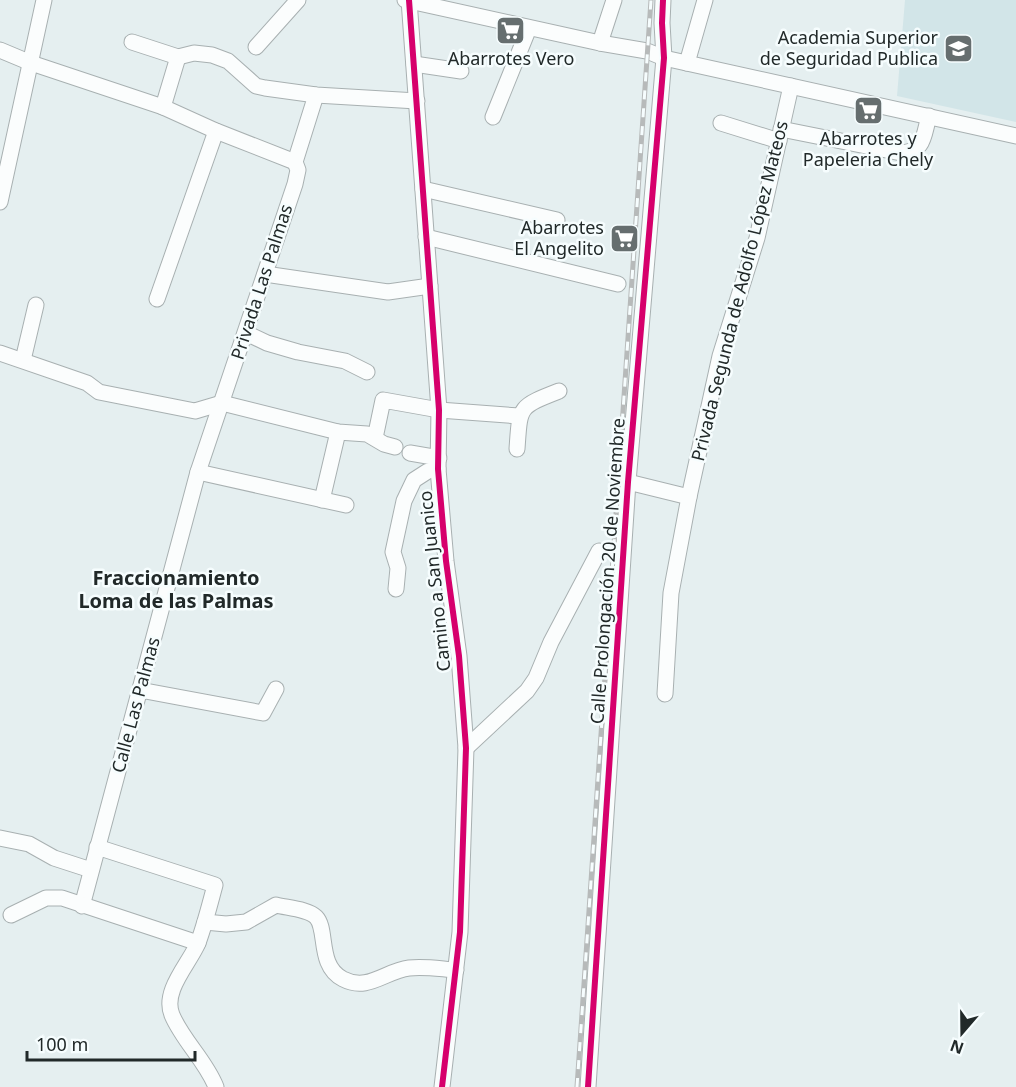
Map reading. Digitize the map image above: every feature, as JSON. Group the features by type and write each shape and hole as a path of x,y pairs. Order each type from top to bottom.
{"street":[{"path":"0,202 44,0"},
{"path":"256,47 298,0"},
{"path":"408,0 529,28 647,51 664,58 1016,136"},
{"name":"Camino a San Juanico","path":"408,0 439,410 438,464 446,561 459,656 466,748 460,932 442,1087"},
{"path":"475,16 478,0"},
{"path":"600,43 614,0"},
{"name":"Calle Prolongación 20 de Noviembre","path":"588,1087 628,482 664,58 663,0"},
{"path":"687,63 705,0"},
{"path":"492,117 529,28"},
{"path":"132,42 178,57 194,53 212,55 228,61 256,86 316,95 417,101"},
{"path":"0,50 31,63 163,107 295,162"},
{"path":"163,107 178,57"},
{"path":"414,64 461,71"},
{"name":"Privada Segunda de Adolfo López Mateos","path":"665,694 671,593 690,496 720,356 757,238 791,86"},
{"name":"Privada Las Palmas","path":"222,403 295,184 297,170 295,162 316,95"},
{"path":"721,123 780,135 901,153 913,152 921,146 929,116"},
{"path":"158,298 216,131"},
{"path":"423,189 557,220"},
{"path":"426,237 618,284"},
{"path":"265,274 388,292 430,286"},
{"path":"23,360 36,305"},
{"path":"246,333 267,343 298,352 345,361 367,372"},
{"path":"0,354 87,383 99,392 195,411 222,403 338,432 367,434 384,444 395,447"},
{"path":"517,449 519,416 530,402 559,391"},
{"path":"375,438 383,400 439,410 519,416"},
{"name":"Calle Las Palmas","path":"82,906 198,472 222,403"},
{"path":"322,500 338,432"},
{"path":"410,453 438,464"},
{"path":"396,589 398,568 393,552 404,501 414,480 438,464"},
{"path":"198,472 346,505"},
{"path":"628,482 690,496"},
{"path":"466,748 527,691 536,678 551,642 599,551"},
{"path":"140,690 263,712 276,689"},
{"path":"0,837 29,844 54,858 91,870"},
{"path":"97,847 215,885 198,943 187,965 178,974 171,998 171,1014 216,1087"},
{"path":"11,915 46,898 62,898 198,943"},
{"path":"205,922 226,924 246,922 276,904 311,915 317,918 320,924 323,948 330,968 342,979 360,984 410,968 456,970"}],"shaded area":[{"name":"Academia Superior de Seguridad Publica","path":"905,0 1016,0 1016,122 897,96"}],"railway":[{"path":"577,1087 651,0"}],"cycle path":[{"path":"409,0 439,410 438,469 446,561 459,656 466,748 460,932 442,1087"},
{"path":"588,1087 628,482 664,58 663,0"}],"place":[{"name":"Abarrotes Vero","path":"511,30"},
{"name":"Academia Superior de Seguridad Publica","path":"959,48"},
{"name":"Abarrotes y Papeleria Chely","path":"868,110"},
{"name":"Abarrotes El Angelito","path":"625,238"}],"district":[{"name":"Fraccionamiento Loma de las Palmas","path":"176,590"}]}
